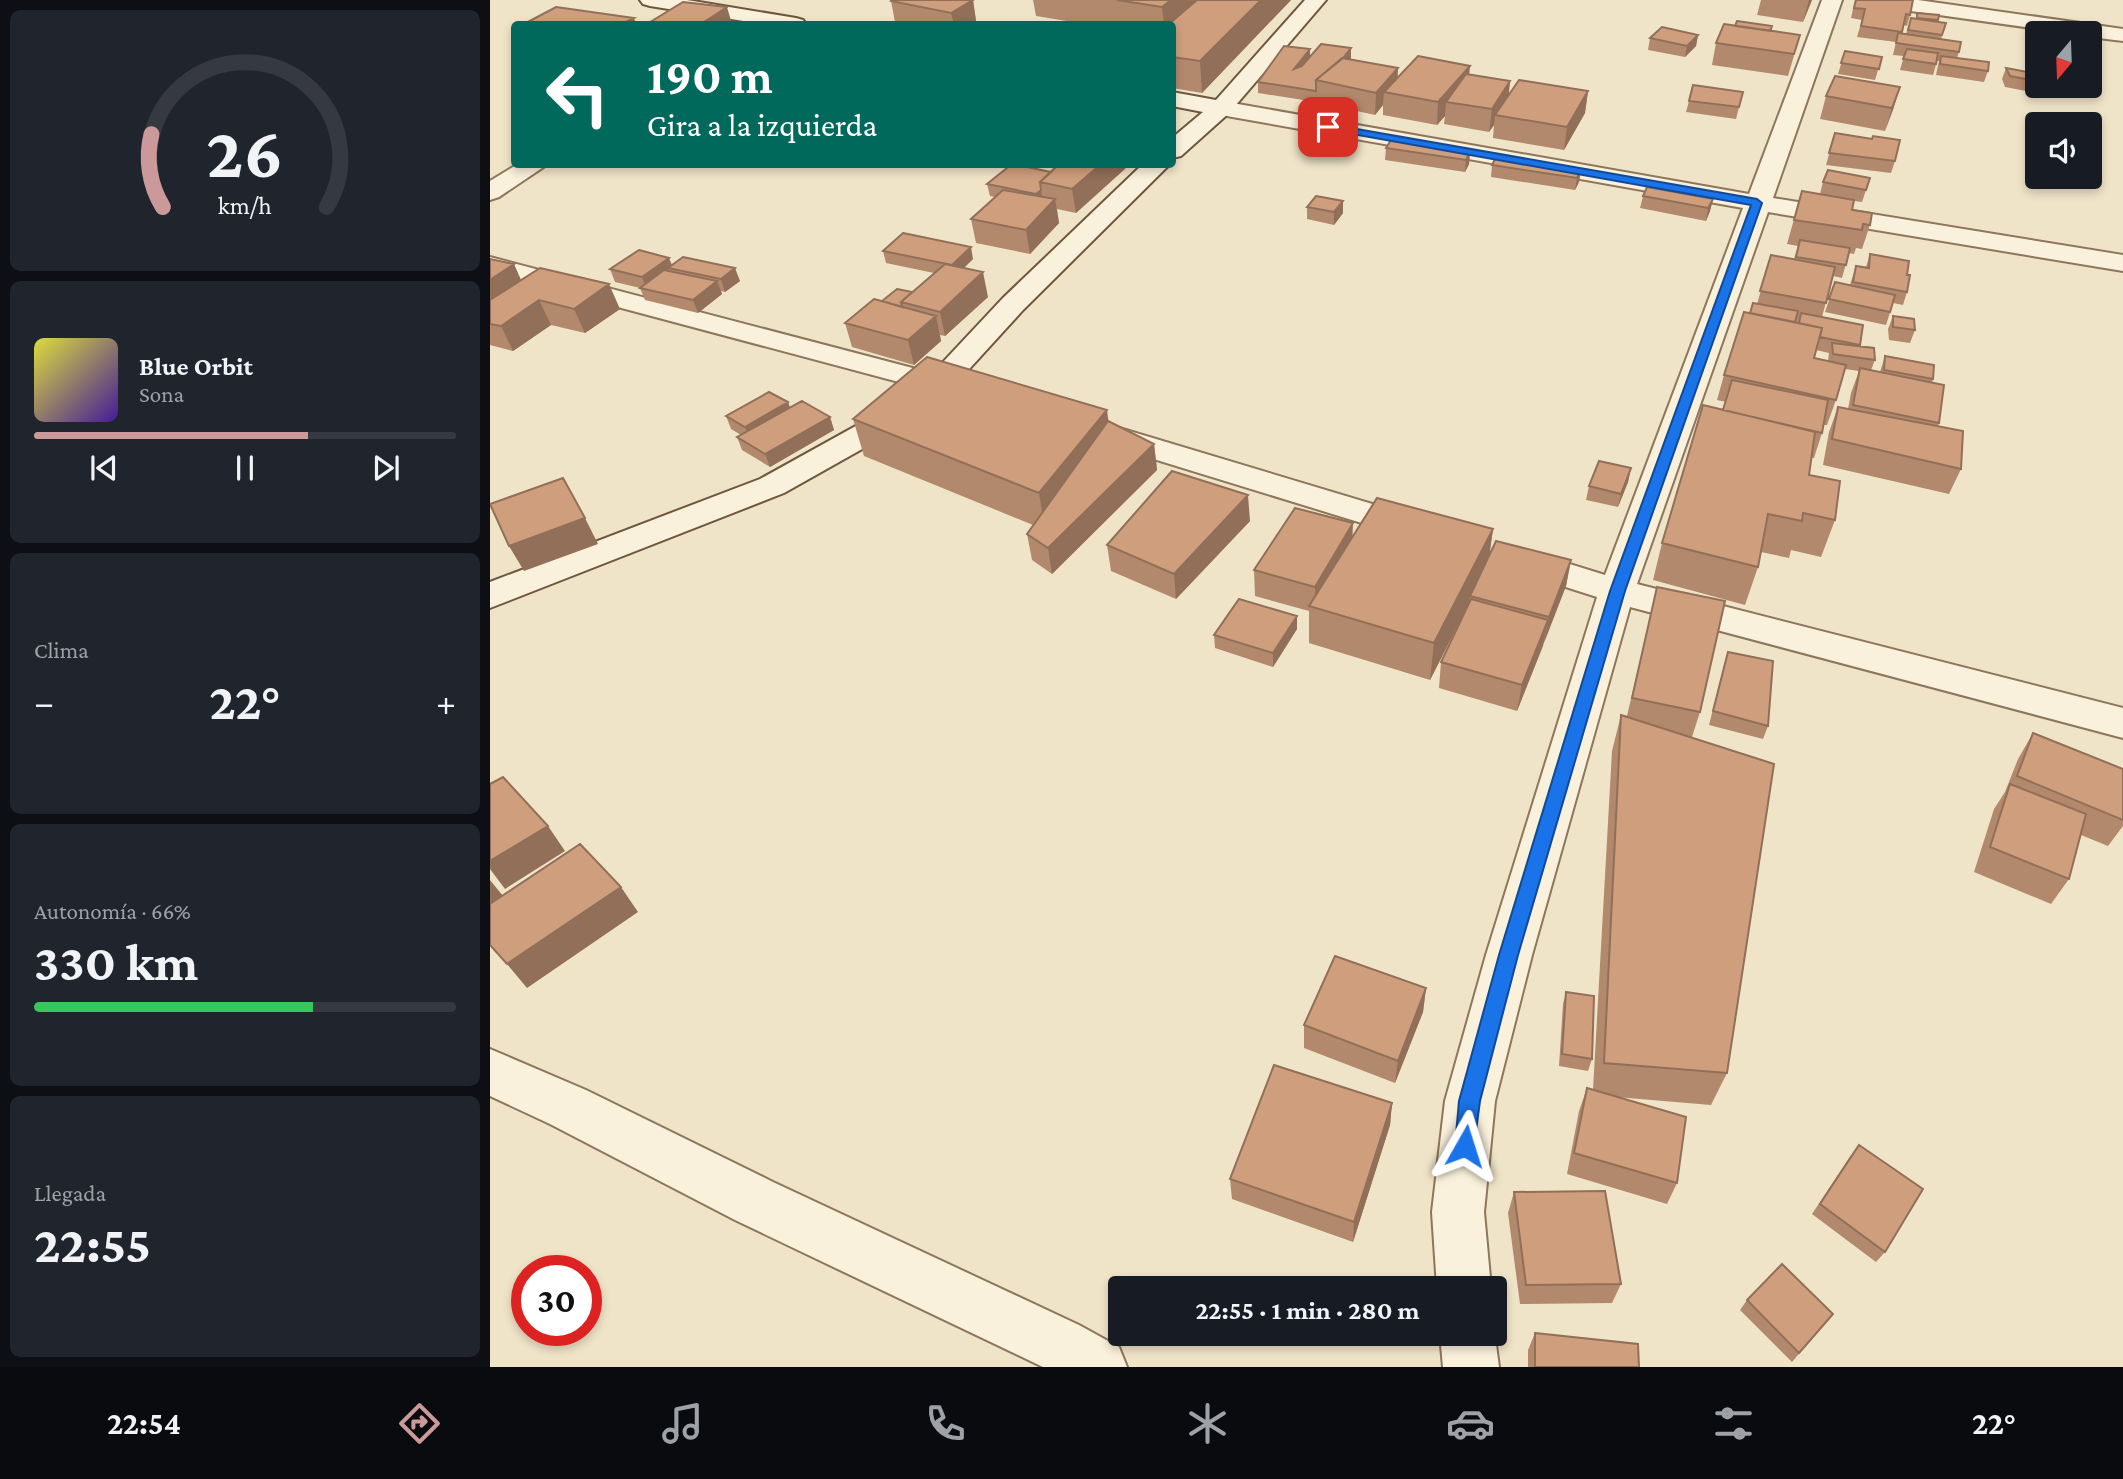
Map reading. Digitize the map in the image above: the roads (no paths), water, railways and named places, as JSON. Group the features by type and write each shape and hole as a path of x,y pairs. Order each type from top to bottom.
{"street":[{"path":"650,0 771,21"},
{"path":"1176,147 1221,108 1316,0"},
{"path":"1463,1276 1458,1212 1470,1101 1509,955 1617,591 1832,0"},
{"path":"1875,0 2123,35"},
{"path":"1176,100 1757,203 2123,263"},
{"path":"490,192 529,168"},
{"path":"490,596 772,486 892,419 940,383 1013,304 1154,168"},
{"path":"490,265 940,383 980,396"},
{"path":"1073,424 1445,538"},
{"path":"1485,550 1617,591 2123,723"},
{"path":"490,1072 568,1107 754,1201 1059,1345 1099,1367"},
{"path":"1469,1346 1471,1367"}]}
